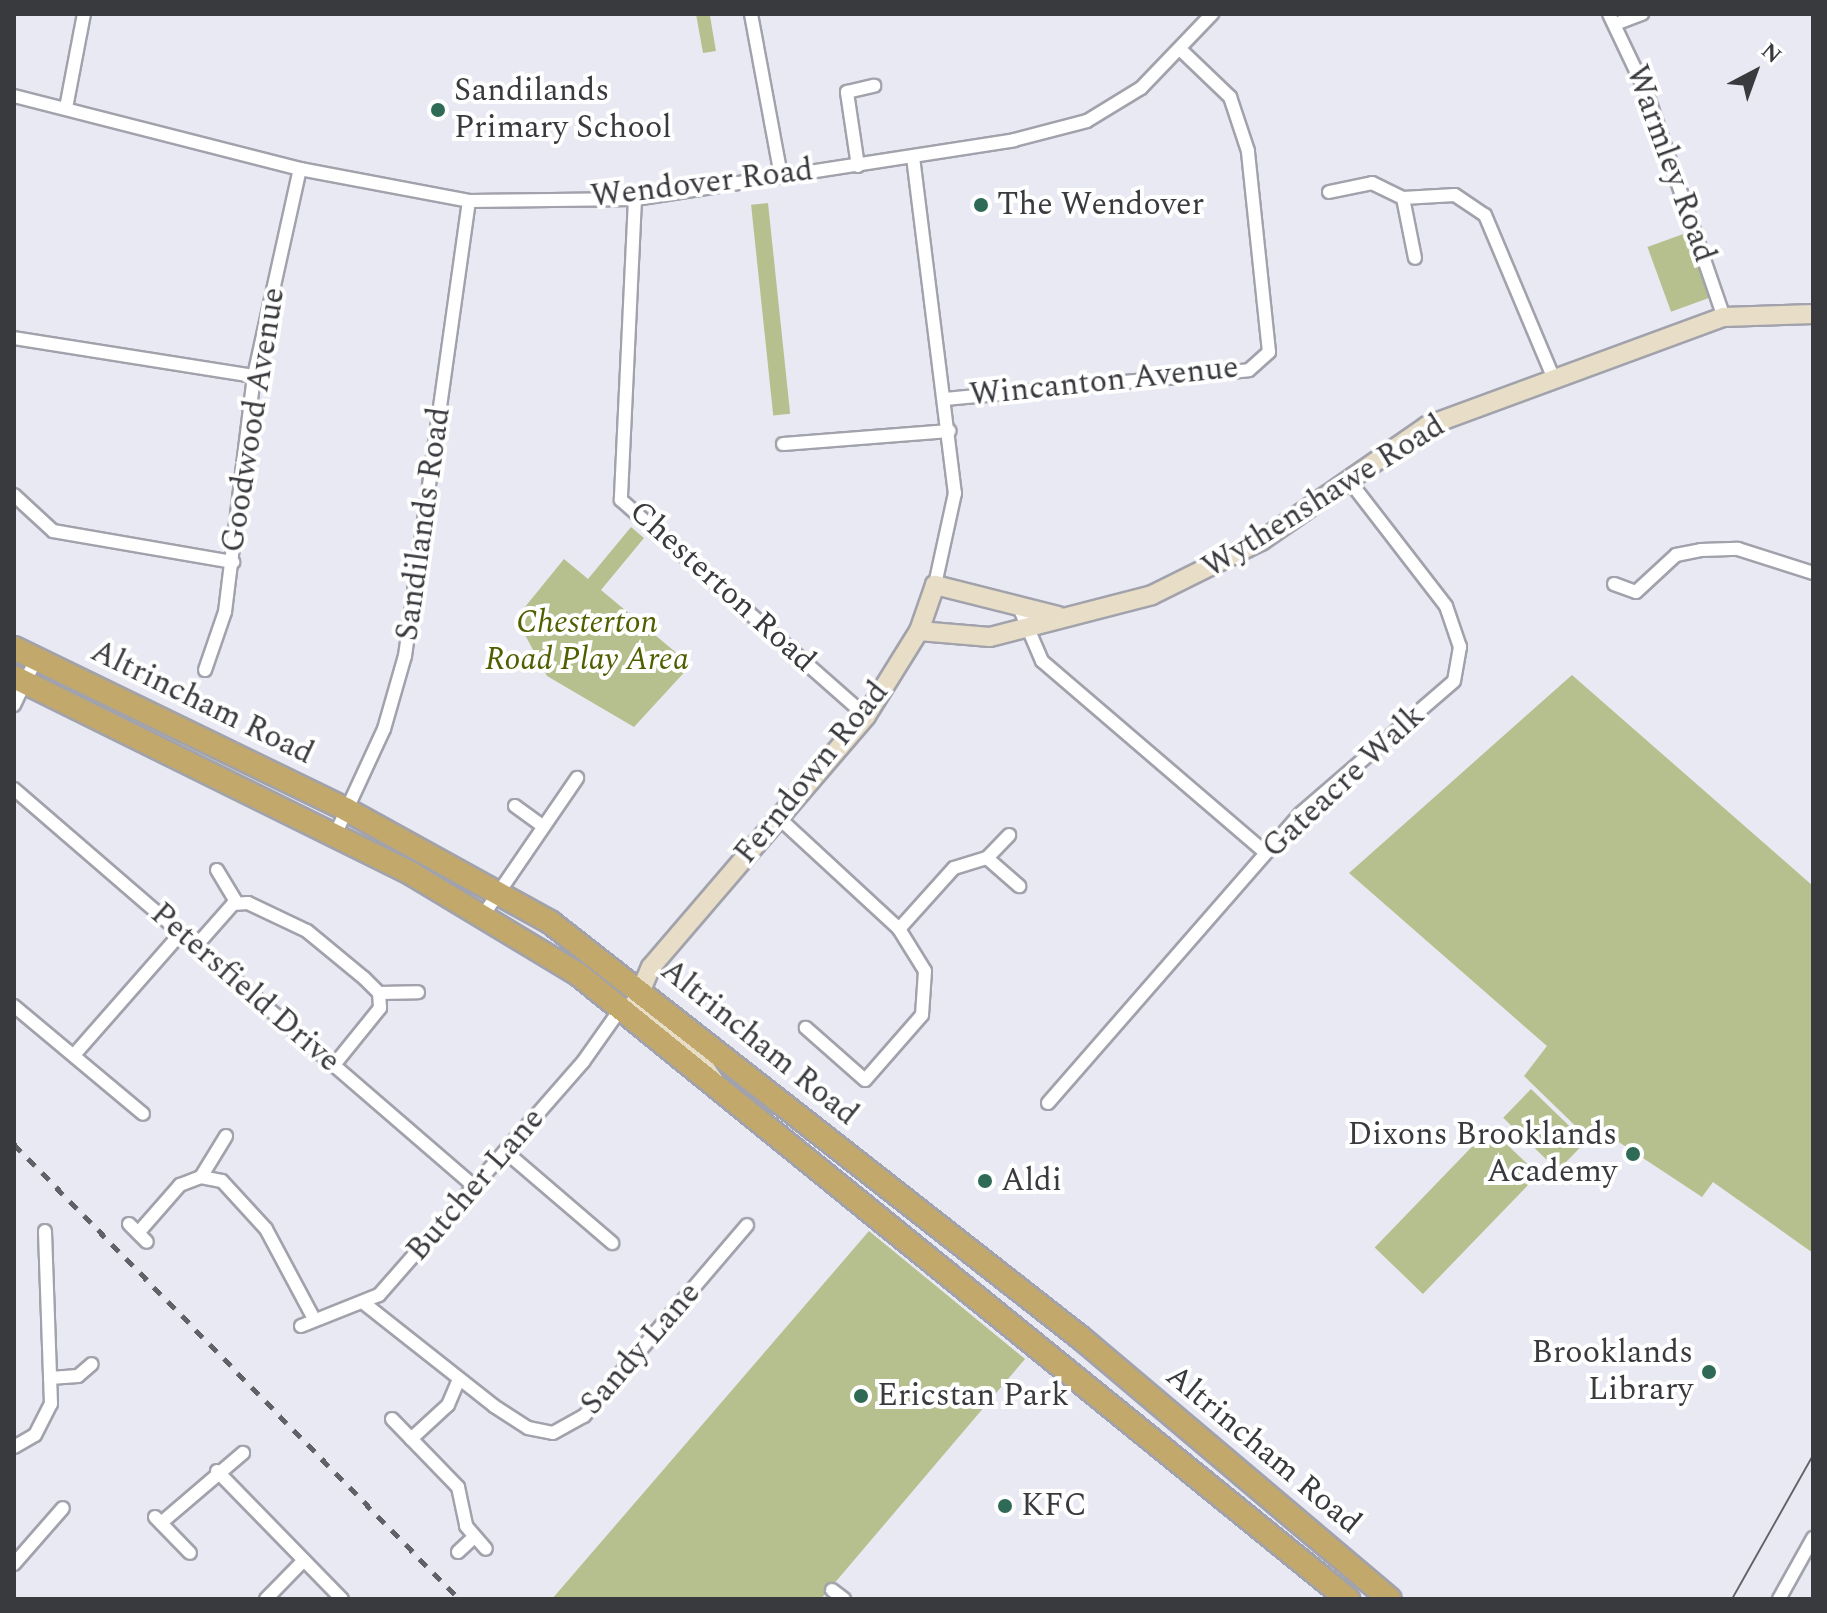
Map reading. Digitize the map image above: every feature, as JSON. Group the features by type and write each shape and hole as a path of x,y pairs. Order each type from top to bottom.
{"highway":[{"name":"Altrincham Road","path":"14,648 347,810 498,890 637,985 1081,1338 1390,1599"},
{"name":"Altrincham Road","path":"19,680 335,835 484,914 622,1007 1348,1599"}],"main road":[{"name":"Wythenshawe Road","path":"919,631 952,638 1024,621 1064,617 1193,579 1427,426 1552,374 1724,317 1813,314"},
{"name":"Ferndown Road","path":"637,985 866,716 919,631 935,585"},
{"path":"935,585 1024,621"},
{"path":"637,985 637,1003 694,1051 715,1083"}],"street":[{"path":"66,108 84,14"},
{"path":"751,14 781,176"},
{"name":"Wendover Road","path":"14,96 300,169 469,201 635,199 913,157 1087,121 1183,52 1212,14"},
{"path":"1614,18 1642,14"},
{"name":"Warmley Road","path":"1614,18 1724,317"},
{"name":"Wincanton Avenue","path":"945,399 1249,370 1269,352 1248,151 1230,97 1183,52"},
{"path":"858,166 847,92 874,86"},
{"name":"Ferndown Road","path":"913,157 955,493 935,585"},
{"name":"Goodwood Avenue","path":"205,670 233,562 254,376 300,169"},
{"path":"1329,192 1372,183 1403,198 1455,195 1485,215 1552,374"},
{"path":"1403,198 1415,258"},
{"name":"Chesterton Road","path":"635,199 621,500 866,716"},
{"name":"Sandilands Road","path":"335,835 384,729 405,656 469,201"},
{"path":"14,338 254,376"},
{"path":"783,444 949,431"},
{"name":"Gateacre Walk","path":"1048,1103 1265,852 1394,727 1443,695 1460,668 1446,606 1348,479"},
{"path":"14,495 53,531 233,562"},
{"path":"1614,584 1636,592 1676,555 1738,549 1813,573"},
{"path":"1024,621 1042,661 1265,852"},
{"path":"14,705 19,680 36,659"},
{"path":"484,914 577,778"},
{"name":"Petersfield Drive","path":"14,789 475,1187"},
{"path":"515,806 543,826"},
{"path":"780,819 899,929 925,971 927,994 922,1015 865,1080 806,1028"},
{"path":"899,929 954,868 987,858 1009,835"},
{"path":"987,858 1019,886"},
{"path":"217,870 236,902 307,931 379,993 418,992"},
{"path":"196,946 236,902"},
{"path":"74,1055 181,933"},
{"name":"Butcher Lane","path":"365,1304 506,1152 637,985"},
{"path":"334,1065 379,1013 379,993"},
{"path":"14,1006 143,1114"},
{"path":"138,1233 175,1189 201,1177 226,1136"},
{"path":"506,1152 612,1243"},
{"path":"201,1177 222,1181 248,1205 314,1319"},
{"name":"Sandy Lane","path":"365,1304 459,1379 537,1432 576,1424 747,1225"},
{"path":"14,1447 33,1438 46,1419 50,1378 45,1231"},
{"path":"301,1326 365,1304"},
{"path":"50,1378 78,1376 92,1364"},
{"path":"411,1439 448,1405 459,1379"},
{"path":"392,1419 462,1493 474,1537 486,1549"},
{"path":"190,1553 158,1520 243,1453"},
{"path":"217,1471 342,1599"},
{"path":"14,1564 63,1508"},
{"path":"458,1552 474,1537"},
{"path":"1779,1599 1813,1538"},
{"path":"266,1599 304,1560"},
{"path":"832,1590 844,1599"}],"green space":[{"path":"696,14 720,14 710,16 716,51 703,53"},
{"path":"768,203 790,414 773,416 751,205"},
{"path":"1686,233 1710,298 1671,312 1647,247"},
{"name":"Chesterton Road Play Area","path":"631,527 644,538 601,590 691,665 634,727 547,676 516,618 564,559 588,579"},
{"path":"1572,675 1813,886 1813,1253 1713,1182 1702,1197 1602,1131 1591,1141 1524,1076 1547,1046 1349,873"},
{"path":"1531,1089 1586,1142 1558,1171 1503,1118"},
{"path":"1490,1128 1538,1175 1423,1294 1375,1247"},
{"name":"Ericstan Park","path":"869,1231 1025,1359 821,1599 552,1599"}],"tram line":[{"path":"1732,1599 1813,1455"}],"railway":[{"path":"14,1144 459,1599"}],"place":[{"name":"Sandilands Primary School","path":"438,110"},
{"name":"The Wendover","path":"981,205"},
{"name":"Dixons Brooklands Academy","path":"1633,1154"},
{"name":"Aldi","path":"985,1181"},
{"name":"Brooklands Library","path":"1709,1372"},
{"name":"Ericstan Park","path":"861,1396"},
{"name":"KFC","path":"1005,1506"}]}
